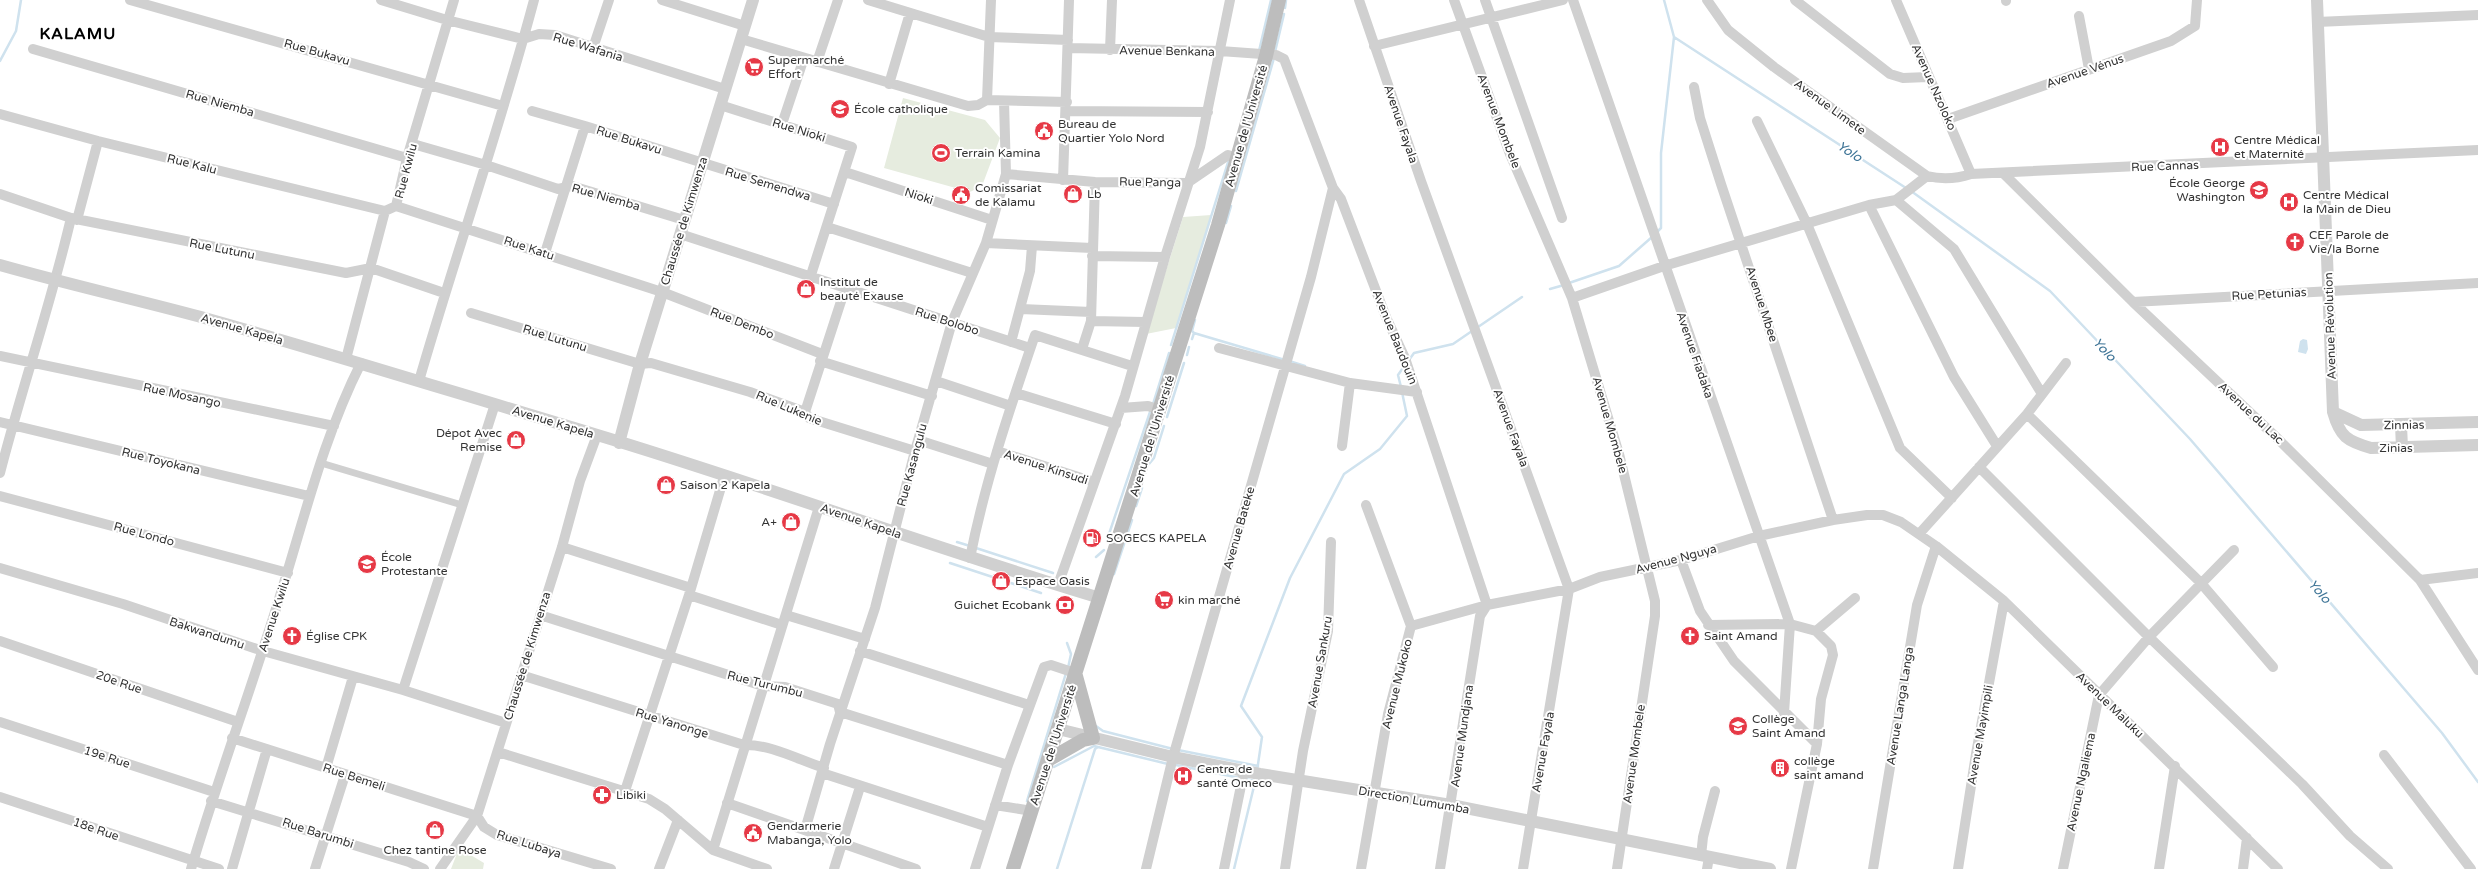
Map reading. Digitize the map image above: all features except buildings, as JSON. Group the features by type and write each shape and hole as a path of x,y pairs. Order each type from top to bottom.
{"main road":[{"name":"Avenue de l’Université","path":"1013,869 1160,410 1238,158 1266,56 1279,0"},
{"path":"1048,760 1083,740 1093,738 1075,674"}],"street":[{"name":"Rue Bukavu","path":"130,0 430,84 503,106"},
{"name":"Rue Wafania","path":"381,0 447,20 523,39 539,34 555,35 725,89"},
{"name":"Rue Kwilu","path":"346,358 385,211 396,206 407,158 413,144 447,20 454,0"},
{"path":"419,381 444,293 486,165 534,0"},
{"path":"593,48 609,0"},
{"path":"662,0 745,26"},
{"name":"Chaussée de Kimwenza","path":"619,443 640,364 753,0"},
{"path":"817,62 838,0"},
{"name":"Avenue Benkana","path":"868,0 989,37 1068,44 1110,50 1220,52 1266,56 1276,55 1284,59 1289,75"},
{"path":"987,100 991,0"},
{"path":"1063,180 1068,44 1068,0"},
{"path":"1110,50 1112,0"},
{"path":"1058,585 1116,424 1187,183 1200,146 1230,0"},
{"name":"Avenue Fayala","path":"1359,0 1374,46 1569,588 1551,711 1530,822 1523,869"},
{"name":"Avenue Mombele","path":"1454,0 1510,154 1572,298 1619,454 1655,601 1655,616 1622,841 1616,869"},
{"path":"1485,0 1562,218"},
{"path":"1374,46 1563,0"},
{"name":"Avenue Fiadaka","path":"1573,0 1664,266 1790,624 1784,713"},
{"name":"Avenue Limete","path":"1707,0 1728,30 1774,67 1927,176 1955,179 1971,174"},
{"path":"1795,0 1890,74 1903,78 1928,77"},
{"name":"Avenue Nzoloko","path":"1896,0 1971,174"},
{"name":"Avenue Vénus","path":"1948,119 2171,41 2186,34 2195,26 2197,0"},
{"name":"Avenue Révolution","path":"2316,0 2324,157 2333,412"},
{"path":"889,84 910,13"},
{"path":"2079,16 2089,69"},
{"path":"2317,22 2478,16"},
{"path":"741,39 889,84 968,106 978,105 987,100 1066,107 1208,112"},
{"name":"Rue Niemba","path":"33,49 407,158"},
{"path":"782,124 804,58"},
{"name":"Avenue Baudouin","path":"1289,75 1333,188 1341,198 1386,317 1405,358 1487,605"},
{"name":"Avenue Mbee","path":"1694,87 1700,118 1833,520"},
{"name":"Rue Kasangulu","path":"806,830 840,712 865,639 918,440 932,396 952,322 972,272 986,243 1006,174 1004,101"},
{"name":"Rue Nioki","path":"720,105 852,146 845,172"},
{"name":"Rue Bukavu","path":"532,112 585,126 702,164"},
{"name":"Rue Kalu","path":"0,114 98,141 385,211"},
{"path":"1757,121 1807,224 1900,448 1952,498"},
{"path":"545,253 585,126"},
{"path":"0,473 30,364 98,141"},
{"name":"Rue Niemba","path":"413,144 486,165 558,189 566,186 572,186 684,220"},
{"name":"Rue Cannas","path":"1971,174 2478,150"},
{"name":"Rue Panga","path":"1006,174 1095,182 1187,183 1228,155 1238,158"},
{"name":"Rue Semendwa","path":"702,164 834,204"},
{"path":"810,278 845,172"},
{"name":"Nioki","path":"845,172 992,220"},
{"name":"Avenue du Lac","path":"2003,173 2133,302 2278,439 2420,580 2478,670"},
{"path":"1572,298 1664,266 1869,205 1901,197 1915,184 1927,176"},
{"path":"1082,350 1091,316 1095,182"},
{"name":"Avenue Bateke","path":"1146,869 1173,757 1323,235 1333,188"},
{"name":"Rue Lutunu","path":"0,194 74,219 346,274 371,268"},
{"path":"1901,197 1954,248 2042,394"},
{"path":"1869,205 1954,377 1997,446"},
{"name":"Rue Katu","path":"396,206 662,292"},
{"path":"828,227 972,272"},
{"name":"Rue Bolobo","path":"680,234 810,278 1030,348"},
{"path":"986,243 1165,257"},
{"path":"1012,342 1030,271 1032,246"},
{"name":"Avenue Kapela","path":"0,265 56,281 197,316 346,358 597,435 970,558 1100,598"},
{"path":"371,268 444,293"},
{"name":"Rue Petunias","path":"2133,302 2329,290 2478,283"},
{"path":"805,412 821,357 845,289"},
{"name":"Rue Dembo","path":"662,292 821,357 932,396"},
{"path":"1021,309 1145,322"},
{"name":"Rue Lutunu","path":"470,313 640,364"},
{"path":"970,558 979,512 1011,406 1035,334 1132,366"},
{"path":"1218,348 1286,365 1350,384 1417,392"},
{"name":"Rue Mosango","path":"0,356 30,364 334,426"},
{"name":"Avenue Kwilu","path":"192,865 232,738 263,651 288,573 309,496 334,426 361,363"},
{"name":"Rue Lukenie","path":"640,364 651,363 750,392 805,412 809,418 915,451"},
{"path":"1919,534 2027,414 2066,363"},
{"path":"936,381 1011,406"},
{"path":"1342,446 1350,384"},
{"path":"1016,393 1116,424"},
{"path":"403,690 446,552 495,404"},
{"path":"1121,408 1148,406 1160,410"},
{"name":"Zinnias","path":"2333,412 2361,425 2401,426 2478,422"},
{"name":"Zinias","path":"2333,412 2341,434 2354,443 2371,448 2478,445"},
{"path":"2027,414 2200,582 2273,667"},
{"path":"0,422 12,425"},
{"name":"Rue Toyokana","path":"12,425 309,496"},
{"path":"2401,426 2402,448"},
{"name":"Chaussée de Kimwenza","path":"440,869 477,816 562,547 580,481 597,435"},
{"name":"Avenue Kinsudi","path":"918,440 993,464"},
{"name":"Avenue Kinsudi","path":"997,452 1094,482"},
{"path":"321,463 462,505"},
{"path":"1979,467 2149,637 2302,784 2350,836 2388,869"},
{"path":"625,792 648,716 690,592 724,477"},
{"name":"Rue Londo","path":"0,496 288,573"},
{"name":"Avenue Mukoko","path":"1361,869 1373,793 1388,714 1411,626 1366,505"},
{"path":"713,850 744,745 819,507"},
{"name":"Avenue Nguya","path":"1411,626 1487,605 1569,588 1600,578 1647,569 1759,536 1833,520 1867,515 1883,515 1901,522 1936,546"},
{"name":"Avenue Sankuru","path":"1285,869 1300,780 1303,751 1328,631 1331,542"},
{"name":"Avenue Maluku","path":"1936,546 2004,601 2099,695 2175,766 2278,869"},
{"name":"Avenue Langa Langa","path":"1873,869 1917,605 1936,546"},
{"path":"562,547 782,625"},
{"path":"2099,695 2149,637 2200,582 2234,550"},
{"path":"1681,560 1700,611 1708,625 1734,661 1784,713 1817,744"},
{"name":"Bakwandumu","path":"0,568 123,604 263,651 403,690 506,723"},
{"path":"2420,580 2478,573"},
{"path":"1816,631 1855,598"},
{"name":"Avenue Mayimpili","path":"1958,869 1976,754 2004,601"},
{"name":"Avenue Mundjana","path":"1440,869 1480,616 1487,605"},
{"name":"Rue Turumbu","path":"540,615 763,686 785,687 838,704 840,712 1008,765"},
{"path":"786,615 865,639"},
{"path":"1708,625 1790,624 1816,631 1831,646 1833,655 1821,698 1817,744 1791,869"},
{"name":"20e Rue","path":"0,641 238,722"},
{"path":"860,651 1029,705"},
{"path":"975,869 1008,765 1044,667 1051,664 1075,674"},
{"name":"Rue Yanonge","path":"521,674 648,716 744,745 761,747 823,770 860,787 988,827"},
{"path":"326,768 353,677"},
{"name":"Avenue Ngaliema","path":"2063,869 2099,695"},
{"name":"19e Rue","path":"0,722 213,796"},
{"name":"Direction Lumumba","path":"1058,729 1173,757 1251,772 1451,805 1622,841 1706,861 1770,869"},
{"name":"Rue Bemeli","path":"232,738 477,816"},
{"path":"232,869 267,749"},
{"path":"498,752 625,792 657,804 713,850 767,869"},
{"path":"2384,755 2471,869"},
{"path":"2159,869 2175,766"},
{"path":"1224,869 1251,772"},
{"path":"315,869 345,775"},
{"path":"834,869 860,787"},
{"path":"1706,861 1704,837 1715,791"},
{"name":"Rue Barumbi","path":"213,796 248,811 325,835 424,869"},
{"name":"18e Rue","path":"0,797 192,865 219,869"},
{"path":"727,803 916,869"},
{"path":"995,805 1032,811"},
{"name":"Rue Lubaya","path":"477,816 484,827 497,835 611,869"},
{"path":"660,869 678,820"},
{"path":"2243,869 2247,838"}],"shaded area":[{"name":"Terrain Kamina","path":"903,98 985,120 1000,138 982,186 970,192 884,168"},
{"path":"1211,215 1176,328 1146,334 1183,217"},
{"path":"459,848 484,863 483,869 451,869"}],"water":[{"path":"2303,339 2307,340 2308,349 2306,354 2298,352 2300,341"}],"waterway":[{"name":"KALAMU","path":"0,61 16,31 21,0"},
{"path":"1259,51 1271,0"},
{"path":"1285,8 1286,0"},
{"name":"Yolo","path":"1664,0 1674,37 1906,188"},
{"path":"1275,52 1284,14"},
{"path":"1657,232 1661,228 1661,153 1674,37"},
{"path":"1236,191 1274,58"},
{"path":"1171,345 1229,159"},
{"name":"Yolo","path":"1911,191 2050,291 2190,439 2442,733 2478,782"},
{"path":"1226,223 1231,206"},
{"path":"1569,283 1619,266 1652,237"},
{"path":"1550,289 1564,285"},
{"path":"1478,327 1522,297"},
{"path":"1194,333 1192,331 1195,320"},
{"path":"1409,360 1414,353 1453,344 1472,331"},
{"path":"1192,339 1194,333 1285,360"},
{"path":"1187,355 1189,347"},
{"path":"1153,404 1169,353"},
{"path":"1289,361 1305,366"},
{"path":"1167,417 1184,363"},
{"path":"1401,387 1398,375 1405,365"},
{"path":"1257,771 1262,737 1241,706 1290,578 1344,474 1380,449 1407,416 1402,392"},
{"path":"1108,537 1151,409"},
{"path":"1149,464 1154,458 1164,426"},
{"path":"1136,506 1142,488"},
{"path":"1114,574 1132,520"},
{"path":"957,542 970,546"},
{"path":"976,548 1053,573"},
{"path":"1096,557 1104,550"},
{"path":"950,563 1041,593"},
{"path":"1067,643 1071,654 1068,668"},
{"path":"1027,801 1066,673"},
{"path":"1096,726 1103,731 1173,749"},
{"path":"1054,767 1094,746 1168,764"},
{"path":"1057,869 1095,749 1098,747"},
{"path":"1178,750 1258,766"},
{"path":"1176,765 1240,778"},
{"path":"1234,869 1256,778"},
{"path":"1245,779 1256,781"}],"place":[{"name":"Supermarché Effort","path":"754,67"},
{"name":"École catholique","path":"840,109"},
{"name":"Bureau de Quartier Yolo Nord","path":"1044,131"},
{"name":"Centre Médical et Maternité","path":"2220,147"},
{"name":"Terrain Kamina","path":"941,153"},
{"name":"École George Washington","path":"2259,190"},
{"name":"Lb","path":"1073,194"},
{"name":"Comissariat de Kalamu","path":"961,195"},
{"name":"Centre Médical la Main de Dieu","path":"2289,202"},
{"name":"CEF Parole de Vie/la Borne","path":"2295,242"},
{"name":"Institut de beauté Exause","path":"806,289"},
{"name":"Dépot Avec Remise","path":"516,440"},
{"name":"Saison 2 Kapela","path":"666,485"},
{"name":"A+","path":"791,522"},
{"name":"SOGECS KAPELA","path":"1092,538"},
{"name":"École Protestante","path":"367,564"},
{"name":"Espace Oasis","path":"1001,581"},
{"name":"kin marché","path":"1164,600"},
{"name":"Guichet Ecobank","path":"1065,605"},
{"name":"Église CPK","path":"292,636"},
{"name":"Saint Amand","path":"1690,636"},
{"name":"Collège Saint Amand","path":"1738,726"},
{"name":"collège saint amand","path":"1780,768"},
{"name":"Centre de santé Omeco","path":"1183,776"},
{"name":"Libiki","path":"602,795"},
{"name":"Chez tantine Rose","path":"435,830"},
{"name":"Gendarmerie Mabanga, Yolo","path":"753,833"}],"district":[{"name":"KALAMU","path":"78,33"}]}
